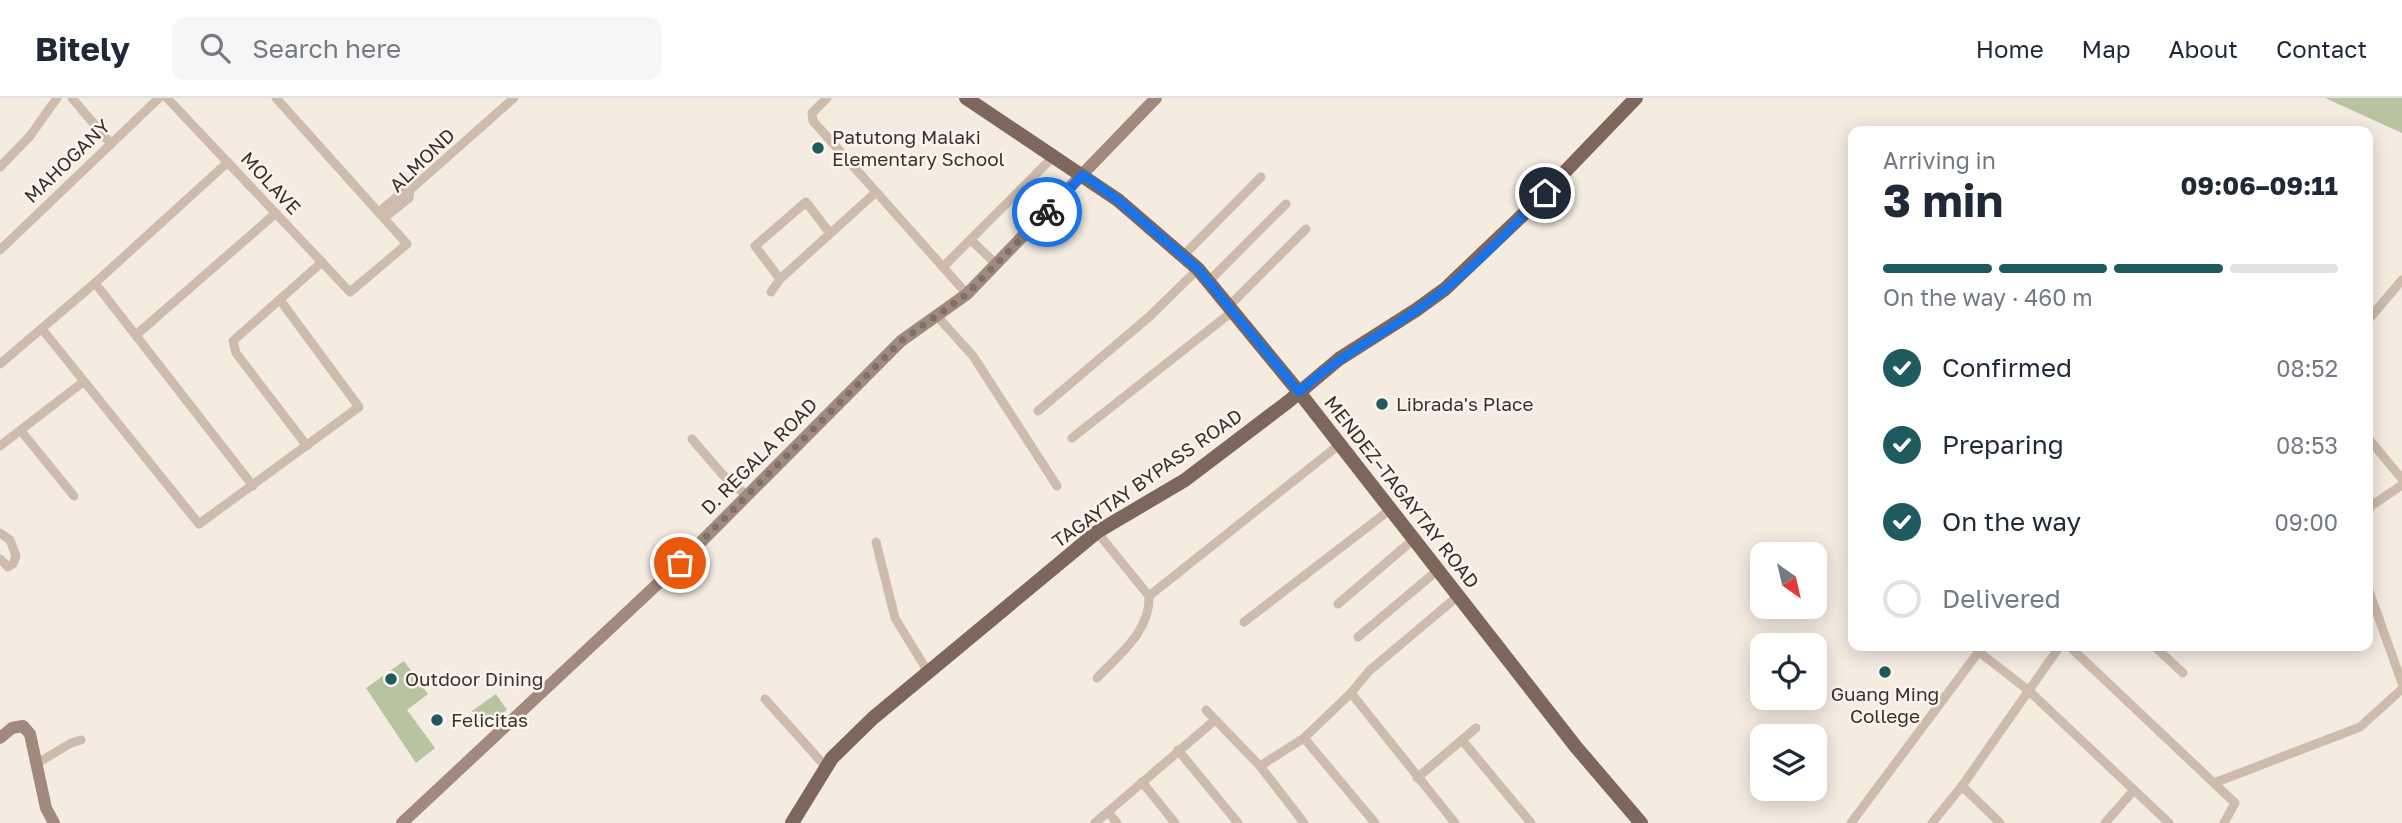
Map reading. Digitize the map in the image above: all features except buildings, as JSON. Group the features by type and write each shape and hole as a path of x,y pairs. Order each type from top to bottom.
{"main road":[{"name":"TAGAYTAY BYPASS ROAD","path":"792,823 826,767 857,732 1097,532 1179,484 1339,359 1445,289 1530,208 1636,98"},
{"name":"MENDEZ–TAGAYTAY ROAD","path":"972,99 1118,200 1198,269 1299,392 1576,747 1641,823"}],"street":[{"path":"0,167 30,136 57,98"},
{"path":"72,98 111,144"},
{"name":"MAHOGANY","path":"0,250 159,98"},
{"name":"MOLAVE","path":"167,98 350,292 407,244 381,215"},
{"path":"276,98 381,215"},
{"name":"ALMOND","path":"381,215 404,191 411,190 514,98"},
{"path":"827,98 812,113 813,121 967,294"},
{"name":"D. REGALA ROAD","path":"402,823 680,563 901,341 967,294 1156,98"},
{"path":"943,267 1054,156"},
{"path":"0,364 95,283 228,162"},
{"path":"1183,256 1261,177"},
{"path":"771,292 780,279 829,232 875,193"},
{"path":"780,279 755,246 806,202 829,232"},
{"path":"1209,282 1286,204"},
{"path":"136,335 276,213"},
{"path":"1072,438 1231,309 1306,229"},
{"path":"971,240 996,264"},
{"path":"307,446 236,353 233,341 322,262"},
{"path":"1038,411 1150,316 1198,269"},
{"path":"2373,314 2402,280"},
{"path":"95,283 253,485"},
{"path":"42,329 199,524 359,407 279,300"},
{"path":"937,316 973,356 1057,486"},
{"path":"0,446 83,382"},
{"path":"21,431 74,496"},
{"path":"692,439 722,474 747,496"},
{"path":"1149,596 1340,444"},
{"path":"2373,444 2402,479"},
{"path":"2373,505 2402,485"},
{"path":"1244,621 1391,509"},
{"path":"1097,532 1149,596 1150,610 1137,636 1097,678"},
{"path":"0,533 10,540 16,556 13,564 8,567 0,559"},
{"path":"1338,604 1414,539"},
{"path":"876,542 895,618 928,672"},
{"path":"1358,637 1438,570"},
{"path":"1260,766 1304,738 1351,693 1369,671 1458,596"},
{"path":"2373,603 2402,683"},
{"path":"1852,823 1980,651"},
{"path":"1983,651 2169,823"},
{"path":"1932,823 1962,786 2056,651"},
{"path":"2074,651 2235,803 2224,823"},
{"path":"2159,651 2183,673"},
{"path":"2214,783 2360,727 2402,689"},
{"path":"1351,693 1455,823"},
{"path":"765,699 826,767"},
{"path":"1206,710 1260,766 1304,823"},
{"path":"1096,823 1215,720"},
{"path":"0,737 12,728 23,726 30,734 46,808 54,823"},
{"path":"1417,778 1476,728"},
{"path":"1304,738 1375,823"},
{"path":"36,764 81,740"},
{"path":"1462,740 1531,823"},
{"path":"1178,750 1238,823"},
{"path":"1142,782 1175,823"},
{"path":"1962,786 2000,823"},
{"path":"2105,823 2134,790"},
{"path":"1108,812 1117,823"}],"green space":[{"path":"2325,98 2402,98 2402,133"},
{"path":"404,661 428,694 407,710 435,748 416,763 366,688"},
{"path":"496,694 507,710 482,727 472,711"}],"way so far":[{"path":"680,563 901,341 967,294 1047,212"}],"place":[{"name":"Patutong Malaki Elementary School","path":"818,148"},
{"name":"Librada's Place","path":"1382,404"},
{"name":"Guang Ming College","path":"1885,672"},
{"name":"Outdoor Dining","path":"391,679"},
{"name":"Felicitas","path":"437,720"}],"route":[{"path":"1047,212 1083,175 1147,223 1198,269 1299,392 1339,359 1445,289 1545,193"}]}
